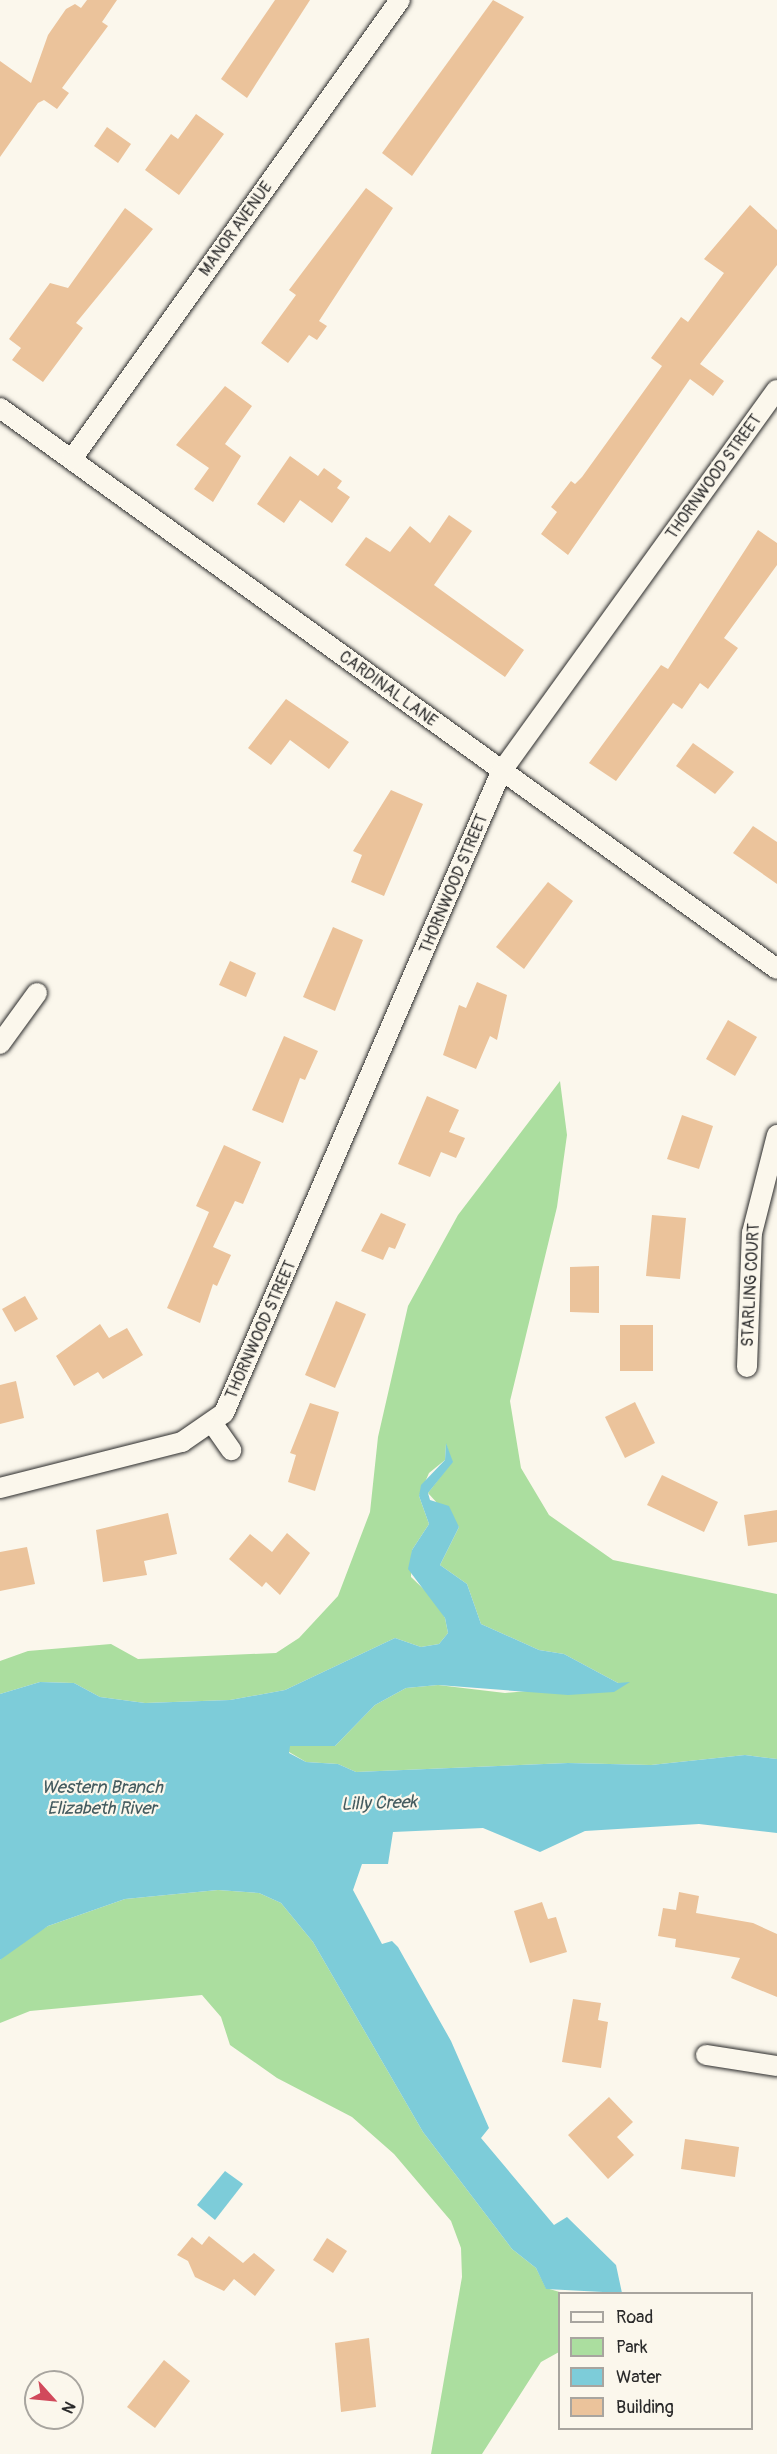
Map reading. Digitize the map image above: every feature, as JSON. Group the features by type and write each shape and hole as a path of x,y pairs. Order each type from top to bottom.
{"street":[{"name":"MANOR AVENUE","path":"72,459 400,0"},
{"name":"THORNWOOD STREET","path":"0,1488 182,1442 213,1424 237,1389 501,772 777,390"},
{"name":"CARDINAL LANE","path":"0,408 501,772 777,969"},
{"path":"0,1044 37,993"},
{"name":"STARLING COURT","path":"747,1367 752,1233 777,1135"},
{"path":"213,1424 231,1450"},
{"path":"706,2055 777,2066"}],"green space":[{"path":"560,1081 567,1135 557,1207 510,1401 521,1468 549,1515 613,1560 777,1594 777,1759 745,1755 651,1765 568,1763 356,1772 338,1764 306,1762 289,1752 289,1746 335,1746 375,1705 406,1688 438,1685 505,1693 618,1683 564,1654 539,1650 481,1624 467,1584 440,1565 459,1527 428,1493 452,1462 446,1444 445,1460 429,1473 419,1496 429,1524 412,1550 411,1577 435,1600 445,1618 448,1633 439,1644 421,1647 395,1638 285,1690 230,1700 145,1703 100,1697 74,1683 40,1682 0,1694 0,1661 28,1651 111,1644 138,1659 276,1653 299,1638 338,1596 370,1512 378,1437 408,1306 458,1215"},
{"path":"218,1890 259,1893 281,1903 313,1942 423,2132 512,2249 536,2268 546,2288 560,2292 558,2353 541,2362 482,2454 431,2454 462,2277 461,2248 451,2221 394,2154 352,2117 277,2078 230,2045 221,2017 202,1995 30,2011 0,2023 0,1960 17,1944 48,1926 125,1899"}],"water":[{"name":"Western Branch Elizabeth River","path":"446,1443 453,1462 428,1493 430,1500 449,1506 459,1527 440,1565 467,1584 481,1624 539,1650 564,1654 618,1683 630,1682 614,1692 568,1695 438,1685 406,1688 375,1705 335,1746 290,1746 289,1753 306,1762 338,1764 356,1772 568,1763 651,1765 745,1755 777,1759 777,1833 699,1824 585,1831 540,1852 483,1828 393,1832 388,1864 362,1864 353,1890 382,1944 392,1941 398,1947 451,2041 489,2128 481,2138 554,2225 567,2217 616,2265 622,2292 546,2289 536,2268 512,2249 423,2132 313,1942 281,1903 259,1893 218,1890 125,1899 48,1926 0,1960 0,1694 40,1682 74,1683 100,1697 145,1703 230,1700 285,1690 395,1638 421,1647 439,1644 448,1633 445,1618 408,1569 412,1550 429,1524 419,1496 421,1485 445,1460"},
{"path":"225,2171 243,2184 215,2220 197,2205"}],"building":[{"path":"87,0 117,0 102,22 108,26 62,88 69,93 57,109 44,100 38,103 0,157 0,61 31,83 48,35 66,9 75,4 81,8"},
{"path":"275,0 310,0 247,98 221,79"},
{"path":"493,0 524,17 412,176 382,153"},
{"path":"196,114 224,134 179,195 145,170 171,134 178,139"},
{"path":"107,127 131,144 118,163 94,146"},
{"path":"366,188 393,208 319,321 327,326 317,340 309,335 288,363 261,343 296,295 289,290"},
{"path":"750,205 777,230 777,265 700,364 724,381 713,396 690,379 568,555 541,534 557,512 551,507 571,481 575,484 582,477 662,366 651,358 681,317 688,322 724,273 704,259"},
{"path":"125,208 153,229 76,323 83,328 43,382 12,360 21,348 9,339 50,283 68,288"},
{"path":"225,386 252,406 225,444 241,456 213,502 194,489 209,468 176,445"},
{"path":"290,456 318,476 324,468 342,481 337,488 350,497 332,523 300,500 284,523 257,504"},
{"path":"449,515 472,531 434,585 524,650 505,677 345,565 366,537 390,552 410,526 430,543"},
{"path":"758,530 777,543 777,565 724,638 738,648 708,689 700,683 682,709 673,703 616,781 589,763 661,665 668,669"},
{"path":"286,699 349,742 329,769 290,740 271,765 248,748"},
{"path":"693,743 734,772 715,794 676,766"},
{"path":"391,790 423,804 384,896 351,882 362,855 353,851"},
{"path":"753,826 777,842 777,884 733,853"},
{"path":"548,882 573,901 524,969 496,947"},
{"path":"333,927 363,940 335,1011 303,997"},
{"path":"230,961 256,973 246,997 219,985"},
{"path":"477,982 507,995 497,1040 490,1036 476,1069 443,1055 459,1005 466,1008"},
{"path":"728,1020 757,1037 735,1076 706,1059"},
{"path":"284,1036 318,1051 305,1080 300,1078 283,1123 252,1110"},
{"path":"427,1096 459,1110 449,1132 465,1138 456,1158 441,1152 430,1177 398,1164"},
{"path":"682,1115 713,1126 699,1169 667,1159"},
{"path":"224,1145 261,1162 243,1204 235,1201 213,1247 231,1255 217,1286 213,1284 200,1323 167,1308 209,1212 196,1206"},
{"path":"381,1213 406,1224 395,1249 389,1247 383,1260 361,1251"},
{"path":"652,1215 686,1218 680,1279 646,1276"},
{"path":"599,1266 599,1313 570,1312 570,1267"},
{"path":"25,1296 38,1319 15,1332 2,1309"},
{"path":"336,1301 366,1314 335,1388 305,1375"},
{"path":"100,1324 109,1338 127,1328 143,1355 103,1379 98,1372 74,1386 56,1356"},
{"path":"620,1325 653,1325 653,1371 620,1371"},
{"path":"16,1381 24,1418 0,1424 0,1385"},
{"path":"635,1402 655,1443 625,1458 605,1417"},
{"path":"310,1403 339,1412 315,1491 288,1482 296,1455 290,1453"},
{"path":"662,1475 718,1502 704,1532 647,1505"},
{"path":"777,1510 777,1542 748,1546 744,1515"},
{"path":"168,1513 177,1554 144,1561 147,1575 103,1582 96,1530"},
{"path":"287,1533 310,1553 280,1595 266,1582 262,1587 229,1559 250,1534 272,1552"},
{"path":"27,1547 35,1584 0,1591 0,1552"},
{"path":"679,1892 699,1896 696,1913 753,1923 777,1934 777,1997 731,1978 740,1958 675,1947 676,1939 658,1936 663,1908 676,1910"},
{"path":"542,1902 548,1919 556,1917 567,1952 530,1963 514,1911"},
{"path":"573,1999 601,2003 598,2020 608,2022 601,2068 562,2062"},
{"path":"609,2097 633,2122 617,2137 634,2155 608,2179 568,2135"},
{"path":"685,2139 739,2147 735,2177 681,2169"},
{"path":"209,2236 243,2263 254,2253 275,2270 255,2296 234,2279 224,2291 195,2277 188,2261 177,2255 192,2237 202,2245"},
{"path":"327,2238 347,2251 333,2273 313,2260"},
{"path":"369,2338 376,2407 341,2412 335,2343"},
{"path":"164,2360 190,2381 155,2428 127,2407"}],"water label":[{"name":"Lilly Creek","path":"379,1804"}]}
